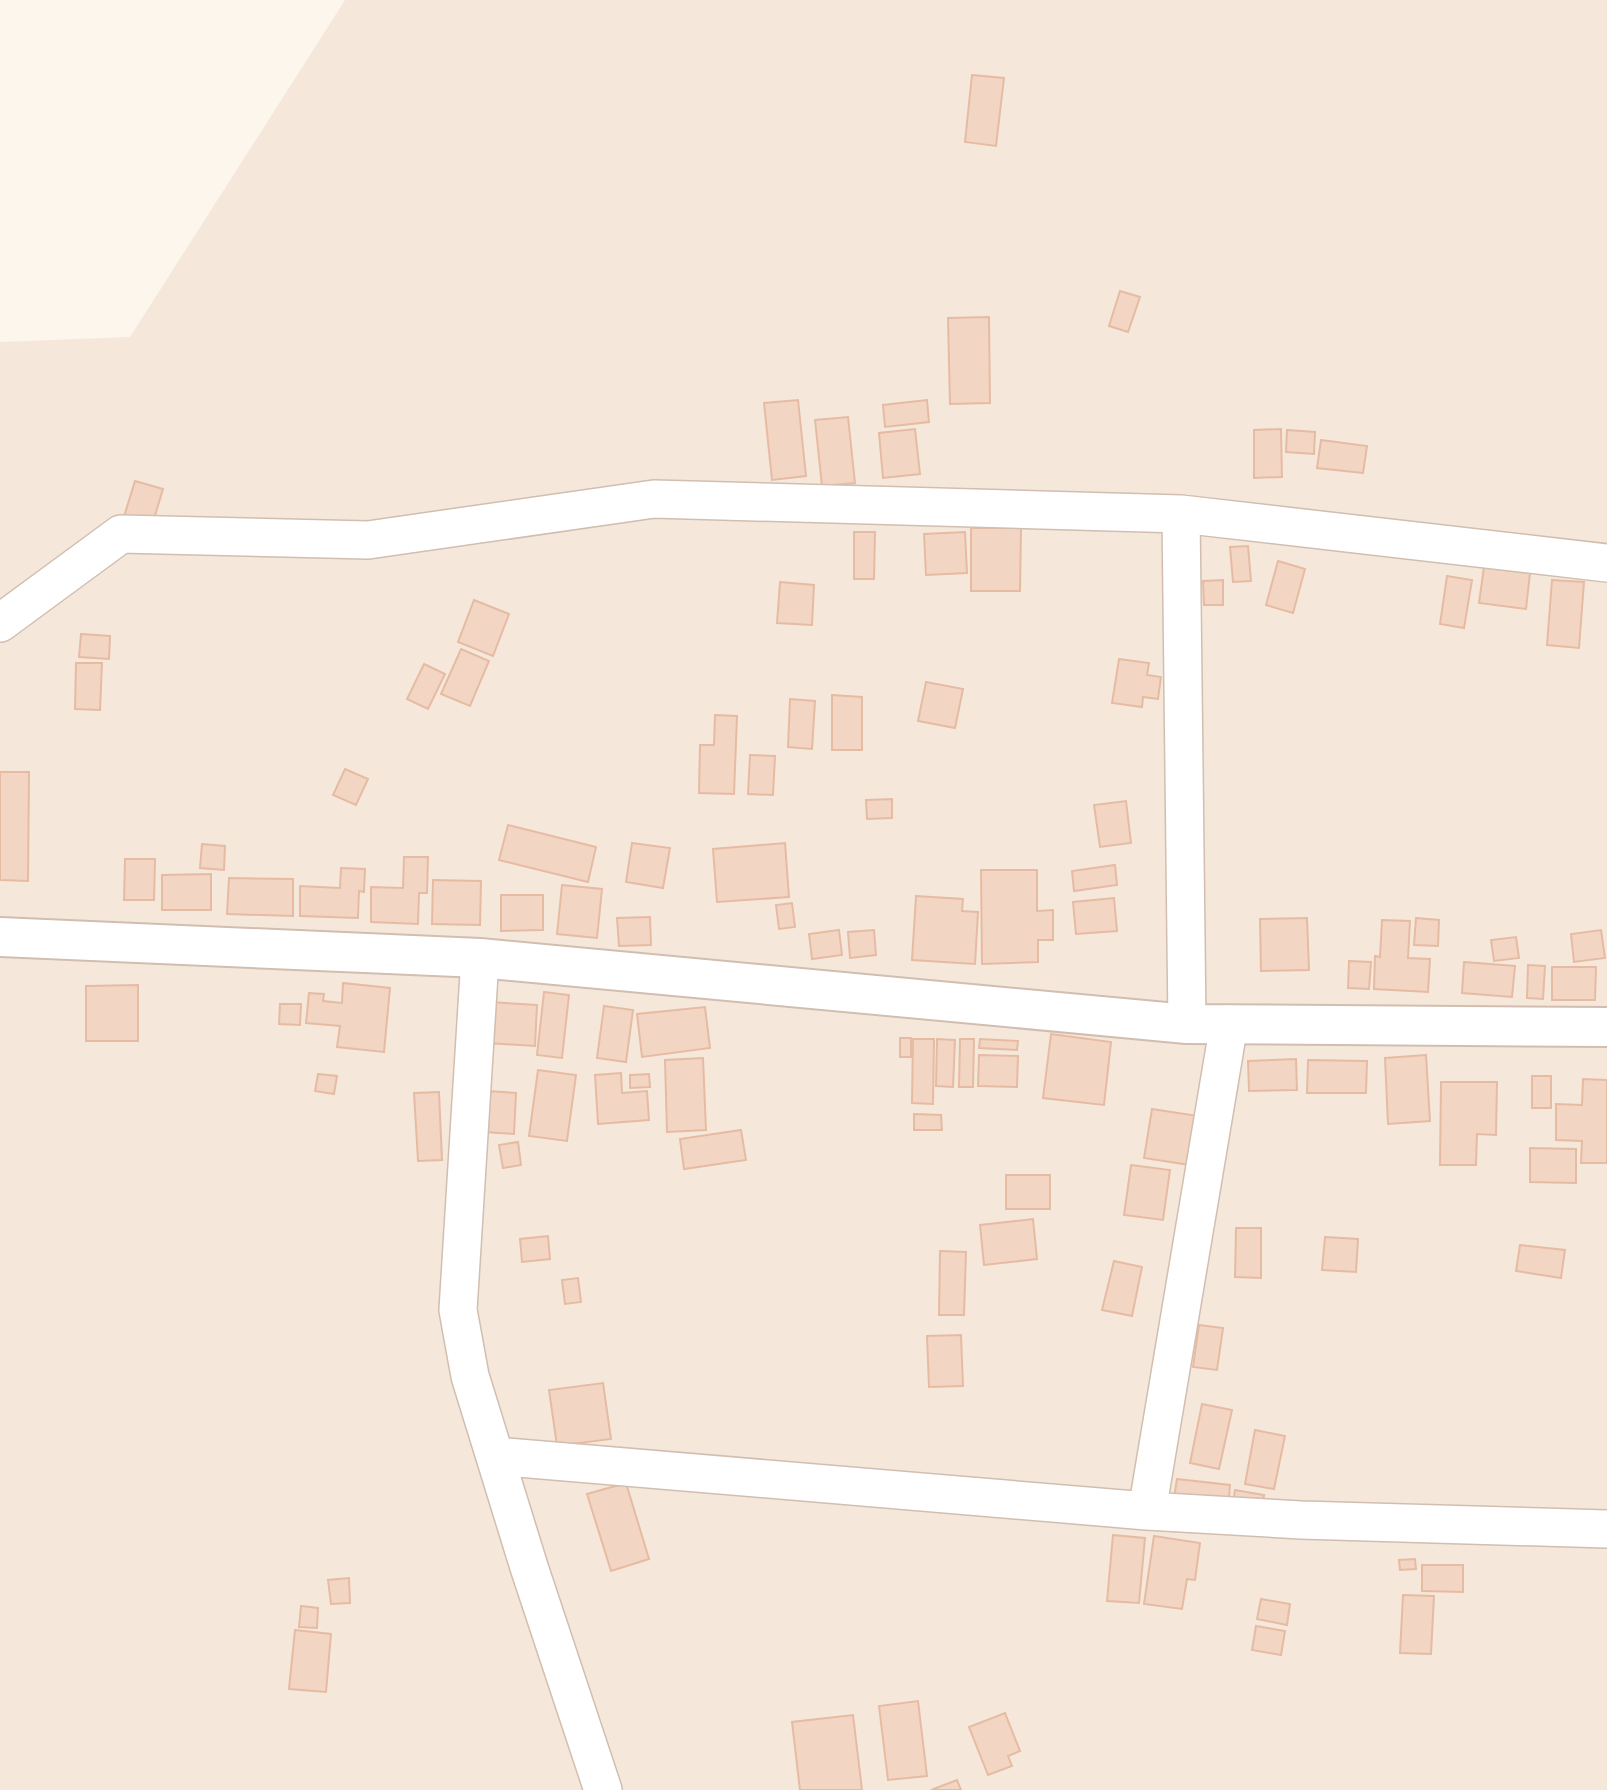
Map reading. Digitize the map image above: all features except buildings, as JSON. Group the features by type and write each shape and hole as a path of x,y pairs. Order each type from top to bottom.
{"street":[{"path":"0,622 121,534 369,540 654,499 1181,514 1607,563"},
{"path":"1181,514 1187,1024"},
{"path":"0,937 480,958 1187,1024 1607,1027"},
{"path":"480,958 458,1310 470,1376 529,1567 603,1790"},
{"path":"1147,1511 1229,1024"},
{"path":"495,1456 1147,1511 1301,1520 1607,1529"}],"shaded area":[{"path":"345,0 1607,0 1607,1790 0,1790 0,342 130,337"}]}
